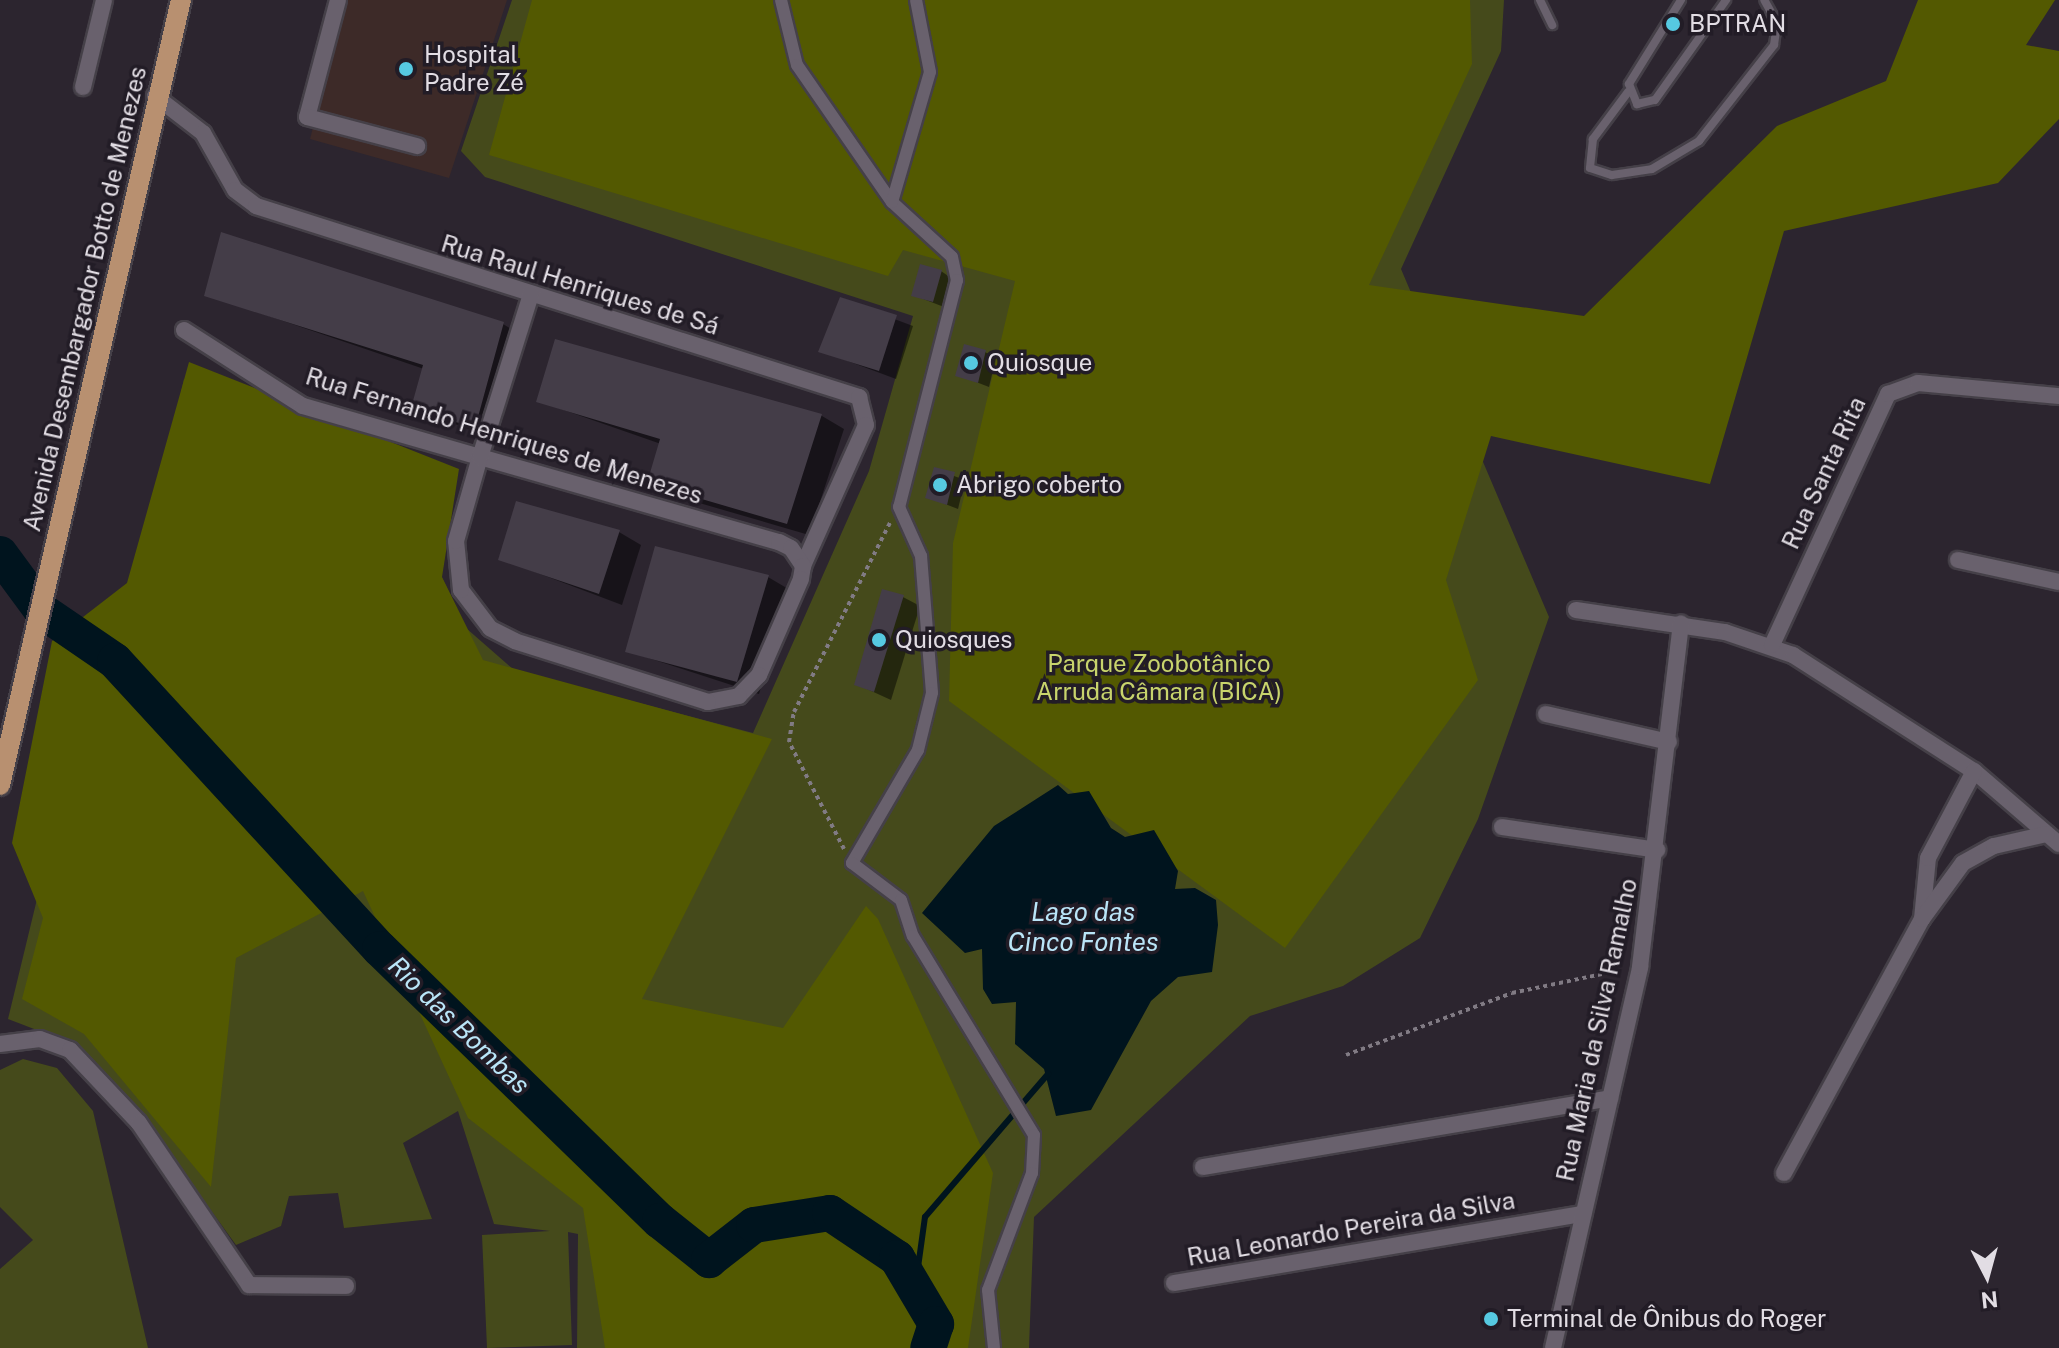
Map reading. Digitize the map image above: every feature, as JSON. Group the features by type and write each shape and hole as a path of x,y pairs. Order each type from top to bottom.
{"main road":[{"name":"Avenida Desembargador Botto de Menezes","path":"0,785 42,611 155,96 181,0"}],"street":[{"path":"83,87 104,0"},
{"path":"338,0 307,117 417,146"},
{"path":"781,0 797,65 892,202 952,257 957,280 899,507 921,556 932,693 918,750 852,863 901,900 913,936 1026,1118 1036,1155 994,1261 994,1348"},
{"path":"892,202 930,72 916,0"},
{"name":"Rua Raul Henriques de Sá","path":"155,96 203,133 235,190 256,206 859,397 866,425 803,566"},
{"path":"531,294 480,457 455,565 472,608 515,641 708,702 727,700 759,675 803,566"},
{"name":"Rua Fernando Henriques de Menezes","path":"184,330 303,406 779,542 803,566"},
{"name":"Rua Santa Rita","path":"1772,645 1888,394 1918,383 2059,396"},
{"path":"1958,560 2059,582"},
{"path":"1576,610 1681,623 1772,645 1974,771 2053,839"},
{"name":"Rua Maria da Silva Ramalho","path":"1553,1348 1640,967 1657,850 1681,623"},
{"path":"1546,714 1669,742"},
{"path":"1922,919 1928,858 1974,771"},
{"path":"1502,827 1657,850"},
{"path":"1784,1173 1922,919 1963,863 1994,846 2053,839"},
{"path":"0,1044 40,1039 70,1050 139,1123 249,1285 346,1286"},
{"path":"1203,1167 1610,1098"},
{"name":"Rua Leonardo Pereira da Silva","path":"1174,1283 1583,1214"}],"lane":[{"path":"1540,0 1552,25"},
{"path":"1681,0 1628,92 1593,139 1590,168 1612,175 1652,169 1699,141 1774,45 1777,23 1764,0"},
{"path":"1628,92 1637,104 1655,100 1726,0"}],"path":[{"path":"852,863 789,742 794,712 899,507"},
{"path":"1346,1055 1512,993 1640,967"}],"shaded area":[{"name":"Hospital Padre Zé","path":"346,0 507,0 449,178 310,139"}],"green space":[{"name":"Parque Zoobotânico Arruda Câmara (BICA)","path":"512,0 1504,0 1501,51 1401,269 1549,617 1478,819 1420,938 1343,986 1250,1016 1034,1217 1029,1348 577,1348 578,1234 568,1232 572,1345 487,1348 482,1235 550,1231 494,1224 458,1111 403,1143 432,1219 344,1228 338,1193 289,1196 281,1226 236,1245 144,1118 81,1047 8,1019 97,651 132,611 184,379 436,565 466,628 514,670 753,733 869,471 913,316 485,177 461,151"},
{"path":"532,0 1470,0 1472,64 1369,285 1584,316 1777,126 1886,81 1918,0 2055,0 2026,45 2059,51 2059,119 1998,183 1784,231 1710,484 1491,436 1446,580 1478,680 1285,948 949,701 953,543 1015,281 903,250 888,276 489,155"},
{"path":"189,362 459,469 442,577 483,660 772,739 642,999 783,1028 866,906 878,919 993,1173 968,1348 605,1348 583,1208 468,1118 363,891 236,958 211,1187 84,1034 22,999 43,918 12,843 52,641 127,583"},
{"path":"23,1059 57,1068 93,1111 148,1348 0,1348 0,1269 33,1240 0,1207 0,1070"}],"water":[{"name":"Lago das Cinco Fontes","path":"1058,785 1068,794 1089,791 1111,828 1125,837 1154,830 1178,871 1175,889 1195,888 1216,900 1218,925 1212,972 1178,977 1151,1001 1091,1110 1056,1116 1044,1069 1015,1044 1016,1002 992,1004 983,989 982,949 965,953 922,913 994,826"}],"building":[{"path":"221,232 504,322 475,428 411,408 423,365 204,296"},
{"path":"920,264 942,270 933,302 911,296"},
{"path":"840,297 897,315 879,371 818,352"},
{"path":"555,339 822,414 787,524 647,483 660,439 536,402"},
{"name":"Quiosque","path":"964,344 986,350 978,383 955,376"},
{"name":"Abrigo coberto","path":"934,467 955,472 947,505 925,498"},
{"path":"516,501 620,530 599,594 498,560"},
{"path":"655,546 769,575 737,682 625,652"},
{"name":"Quiosques","path":"882,589 904,595 874,692 854,685"}],"waterway":[{"name":"Rio das Bombas","path":"0,554 42,611 115,661 380,949 660,1221 709,1260 754,1225 830,1213 897,1258 936,1324 928,1348"},
{"path":"915,1289 925,1217 1048,1074"}],"place":[{"name":"BPTRAN","path":"1673,24"},
{"name":"Hospital Padre Zé","path":"406,69"},
{"name":"Quiosque","path":"971,363"},
{"name":"Abrigo coberto","path":"940,485"},
{"name":"Quiosques","path":"879,640"},
{"name":"Terminal de Ônibus do Roger","path":"1491,1319"}]}
